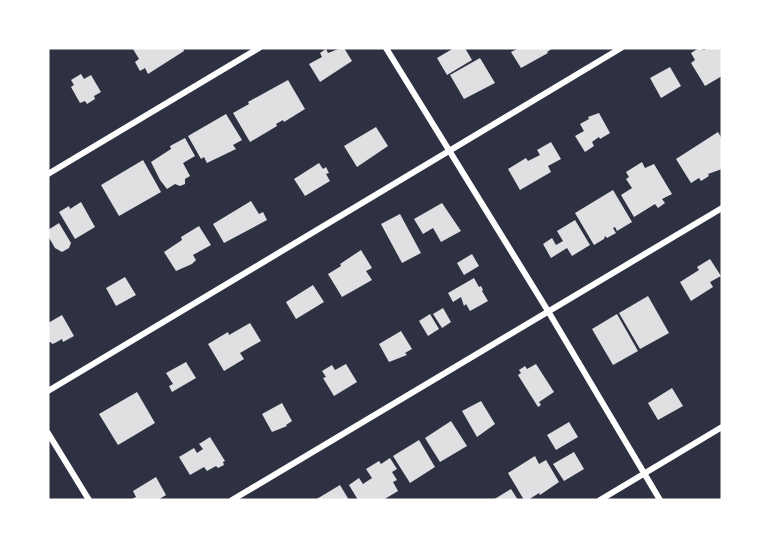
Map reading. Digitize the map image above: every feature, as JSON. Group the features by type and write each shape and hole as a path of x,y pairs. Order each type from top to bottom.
{"street":[{"path":"48,174 259,48"},
{"path":"386,48 548,311 660,500"},
{"path":"48,392 621,48"},
{"path":"232,500 722,208"},
{"path":"600,500 722,427"},
{"path":"48,433 89,500"}],"building":[{"path":"134,48 183,48 184,51 148,74 145,68 140,71 135,62 139,59"},
{"path":"344,48 352,61 320,82 309,64 322,57 320,53 326,49 328,53"},
{"path":"454,48 465,48 472,60 447,75 437,58"},
{"path":"519,48 553,48 521,68 511,52"},
{"path":"699,48 704,50 722,48 722,76 705,86 691,63 695,60 691,53"},
{"path":"480,58 495,83 464,99 450,75"},
{"path":"670,67 681,86 661,98 650,78"},
{"path":"81,74 84,79 91,75 101,92 87,104 85,101 80,103 71,87 74,85 71,80"},
{"path":"288,80 305,109 284,122 283,120 276,124 277,126 250,142 233,113"},
{"path":"599,113 610,133 592,142 594,146 585,152 575,136 584,131 580,124 589,119 588,117"},
{"path":"226,114 242,140 233,145 236,149 207,163 204,157 201,159 188,136"},
{"path":"376,127 388,146 357,167 344,146"},
{"path":"718,132 722,139 722,169 708,174 709,176 701,181 699,178 691,183 676,159"},
{"path":"185,138 195,156 183,163 190,176 185,179 185,184 180,186 175,184 167,189 151,162 171,149 170,146"},
{"path":"551,142 561,159 548,166 551,172 520,190 508,169 526,158 528,161 540,155 537,150"},
{"path":"143,160 161,192 119,216 101,185"},
{"path":"642,162 645,168 654,164 672,194 662,199 665,203 658,208 655,204 634,217 621,195 632,188 626,179 629,177 626,172"},
{"path":"319,163 323,169 326,167 329,173 326,174 330,181 305,196 294,179"},
{"path":"613,190 632,222 617,231 615,227 613,228 616,233 607,238 605,236 594,245 575,213"},
{"path":"251,201 259,214 263,212 267,220 224,243 213,224"},
{"path":"81,202 95,227 75,239 59,212 69,206 70,209"},
{"path":"442,203 461,231 441,242 433,228 423,234 414,219"},
{"path":"400,214 421,253 402,263 381,224"},
{"path":"575,220 590,245 572,256 567,248 551,258 543,244 552,238 556,245 563,241 557,231"},
{"path":"59,223 71,243 69,248 62,252 55,248 48,236 48,230"},
{"path":"199,226 211,245 193,255 196,260 192,264 176,271 164,252 182,240 181,237"},
{"path":"361,250 372,268 366,271 372,280 342,297 328,274"},
{"path":"472,254 479,266 464,275 457,263"},
{"path":"710,259 721,276 710,282 713,287 691,301 680,282 699,270 697,267"},
{"path":"125,277 136,295 116,306 106,288"},
{"path":"474,278 479,287 481,286 488,301 470,311 466,304 464,306 461,297 453,302 448,293"},
{"path":"313,285 324,302 296,319 286,302"},
{"path":"648,296 669,333 640,349 619,313"},
{"path":"443,308 451,322 442,328 433,314"},
{"path":"430,314 439,329 428,336 419,321"},
{"path":"617,314 638,351 613,365 592,329"},
{"path":"62,315 74,336 63,342 62,339 52,344 48,343 48,323"},
{"path":"250,323 261,341 240,353 244,359 224,371 208,344"},
{"path":"401,331 412,349 405,353 407,355 389,362 379,344"},
{"path":"186,362 196,378 172,392 169,386 173,384 166,373"},
{"path":"346,364 357,382 334,396 323,378 326,377 322,371 332,365 335,370"},
{"path":"536,364 554,392 539,402 541,405 538,407 518,375 521,373 519,370 525,366 527,369"},
{"path":"672,388 683,406 658,420 648,403"},
{"path":"137,392 155,423 118,445 99,414"},
{"path":"481,401 495,424 477,437 462,411"},
{"path":"282,403 292,421 287,426 272,432 262,414"},
{"path":"451,421 467,446 440,462 425,438"},
{"path":"569,422 578,437 556,450 547,435"},
{"path":"210,437 225,461 224,465 207,471 204,467 190,475 179,457 194,448 197,453 203,449 199,444"},
{"path":"419,440 435,467 410,483 393,456"},
{"path":"574,452 584,469 564,481 553,464"},
{"path":"535,456 539,464 546,460 559,482 540,495 539,493 524,500 508,473"},
{"path":"390,458 397,469 392,472 397,480 393,482 398,491 383,500 358,500 349,485 359,478 363,484 372,478 366,469 379,461 381,464"},
{"path":"156,477 166,495 158,500 130,500 136,497 133,491"},
{"path":"340,485 349,500 315,500"},
{"path":"511,489 518,500 493,500"}]}
